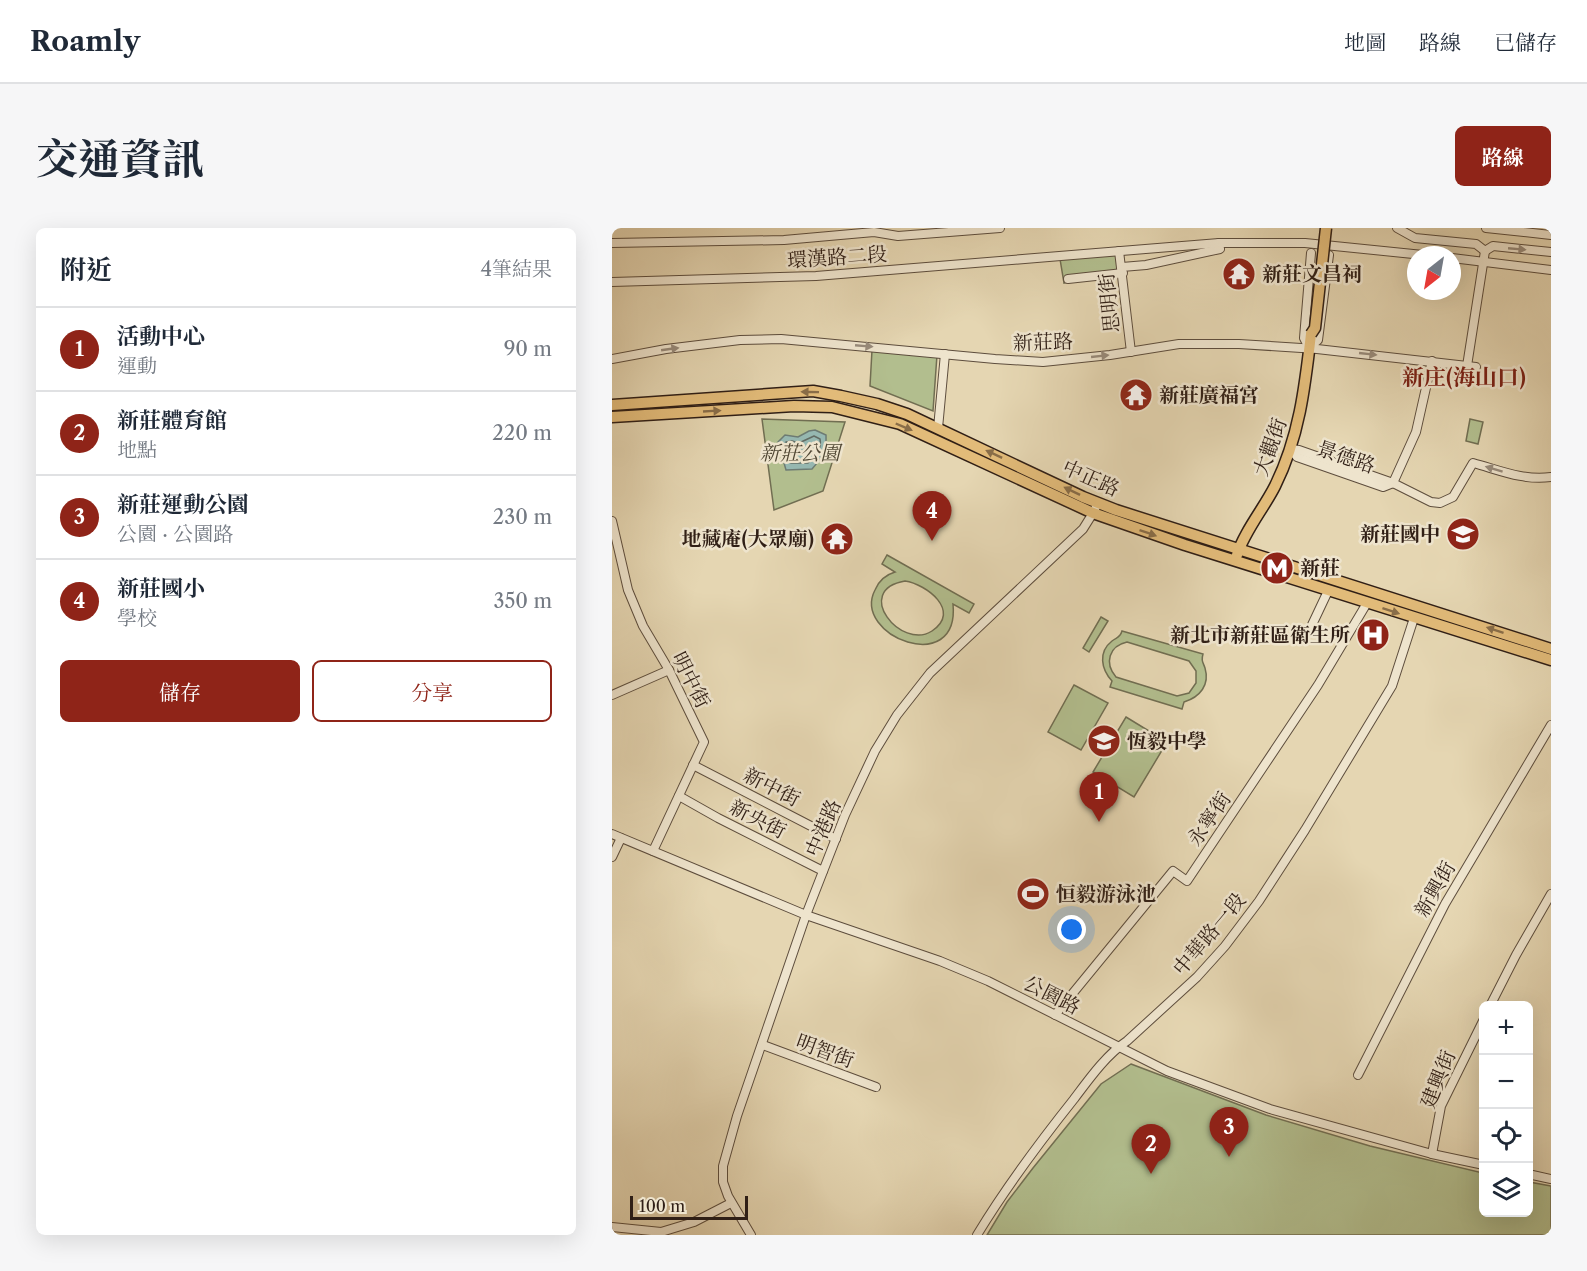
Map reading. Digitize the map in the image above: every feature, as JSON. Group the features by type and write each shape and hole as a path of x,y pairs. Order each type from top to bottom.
{"main road":[{"path":"1320,228 1308,329 1311,334 1315,328 1326,228"},
{"name":"大觀街","path":"1235,561 1239,549 1275,487 1291,450 1300,418 1311,334"},
{"name":"中正路","path":"612,405 813,391 877,404 938,428 1095,508 1239,549 1551,649"},
{"name":"中正路","path":"612,417 794,406 832,407 851,411 900,424 1095,508 1235,561 1551,660"}],"street":[{"path":"612,243 784,240 874,232 888,228"},
{"path":"874,232 898,236 1000,228"},
{"path":"1397,228 1416,238 1476,244 1485,251"},
{"path":"1486,228 1551,235"},
{"path":"1068,279 1123,270 1220,249 1219,243"},
{"name":"環漢路二段","path":"612,282 816,276 1219,243 1305,243 1407,253"},
{"path":"1485,251 1493,246 1551,252"},
{"name":"思明街","path":"1119,251 1131,352"},
{"path":"1485,251 1485,262"},
{"name":"大觀街","path":"1311,253 1304,338 1309,348 1318,340 1329,255"},
{"path":"1461,259 1551,270"},
{"name":"新莊路","path":"612,359 666,349 740,340 781,339 1043,362 1179,345 1239,344 1309,348 1472,366 1485,262"},
{"path":"938,428 945,354"},
{"path":"1393,483 1416,432 1432,361"},
{"name":"景德路","path":"1291,450 1299,450 1393,483 1431,502 1440,502 1453,497 1473,463 1522,477 1539,479 1551,477"},
{"name":"中港路","path":"751,1235 731,1203 723,1182 723,1166 734,1127 806,915 836,838 875,751 897,715 930,673 1083,529 1095,508"},
{"name":"明中街","path":"612,521 628,590 642,627 669,670 704,742 653,851"},
{"path":"1311,627 1328,591"},
{"name":"永寧街","path":"1055,1015 1173,871 1187,881 1313,693 1367,603"},
{"name":"中華路一段","path":"977,1235 1034,1149 1118,1047 1197,977 1255,907 1305,830 1392,686 1414,618"},
{"path":"612,695 669,670"},
{"name":"新興街","path":"1358,1076 1440,912 1551,725"},
{"name":"新中街","path":"693,765 836,838"},
{"name":"新央街","path":"679,796 823,871"},
{"path":"612,857 616,836"},
{"name":"公園路","path":"616,836 806,915 940,961 988,981 1167,1071 1270,1109 1432,1154 1479,1164"},
{"path":"1492,1001 1551,894"},
{"path":"1542,910 1551,915"},
{"name":"建興街","path":"1432,1154 1441,1106 1479,1029"},
{"name":"明智街","path":"763,1046 876,1087"},
{"path":"1533,1175 1551,1179"},
{"path":"612,1227 661,1232 694,1222 731,1203"}],"green space":[{"path":"1118,255 1120,272 1064,283 1060,259"},
{"path":"872,350 937,355 933,411 870,386"},
{"name":"新莊公園","path":"762,419 845,422 823,491 774,510"},
{"path":"1470,419 1483,422 1478,444 1466,441"},
{"path":"887,555 974,604 969,613 953,604 951,627 940,640 925,644 908,642 891,634 878,622 872,607 878,583 885,576 895,572 882,564","holes":["905,581 931,593 942,607 943,615 940,623 932,631 920,635 907,633 896,626 887,617 882,606 882,595 890,587"]},
{"path":"1101,617 1108,621 1089,652 1083,648"},
{"path":"1122,631 1203,654 1206,680 1199,694 1184,702 1182,709 1110,687 1112,681 1103,666 1103,655 1108,645","holes":["1127,642 1189,661 1196,671 1196,683 1189,693 1177,696 1116,677 1109,661 1112,651"]},
{"path":"1074,685 1108,703 1081,750 1048,732"},
{"path":"1126,717 1167,742 1134,797 1093,772"},
{"path":"1131,1064 1266,1115 1370,1146 1479,1172 1479,1217 1533,1217 1533,1183 1551,1186 1551,1235 987,1235 1007,1202 1101,1084"}],"water":[{"path":"815,430 826,435 823,454 818,461 812,469 786,470 778,442 785,435 798,437"}],"place":[{"name":"新莊文昌祠","path":"1239,274"},
{"name":"新莊廣福宮","path":"1136,395"},
{"name":"新莊國中","path":"1463,534"},
{"name":"地藏庵(大眾廟)","path":"837,539"},
{"name":"新莊國小","path":"932,541"},
{"name":"新莊","path":"1277,568"},
{"name":"新北市新莊區衛生所","path":"1373,635"},
{"name":"恆毅中學","path":"1104,741"},
{"name":"活動中心","path":"1099,822"},
{"name":"恒毅游泳池","path":"1033,894"},
{"name":"新莊運動公園","path":"1229,1157"},
{"name":"新莊體育館","path":"1151,1174"}],"district":[{"name":"新庄(海山口)","path":"1464,377"}]}
